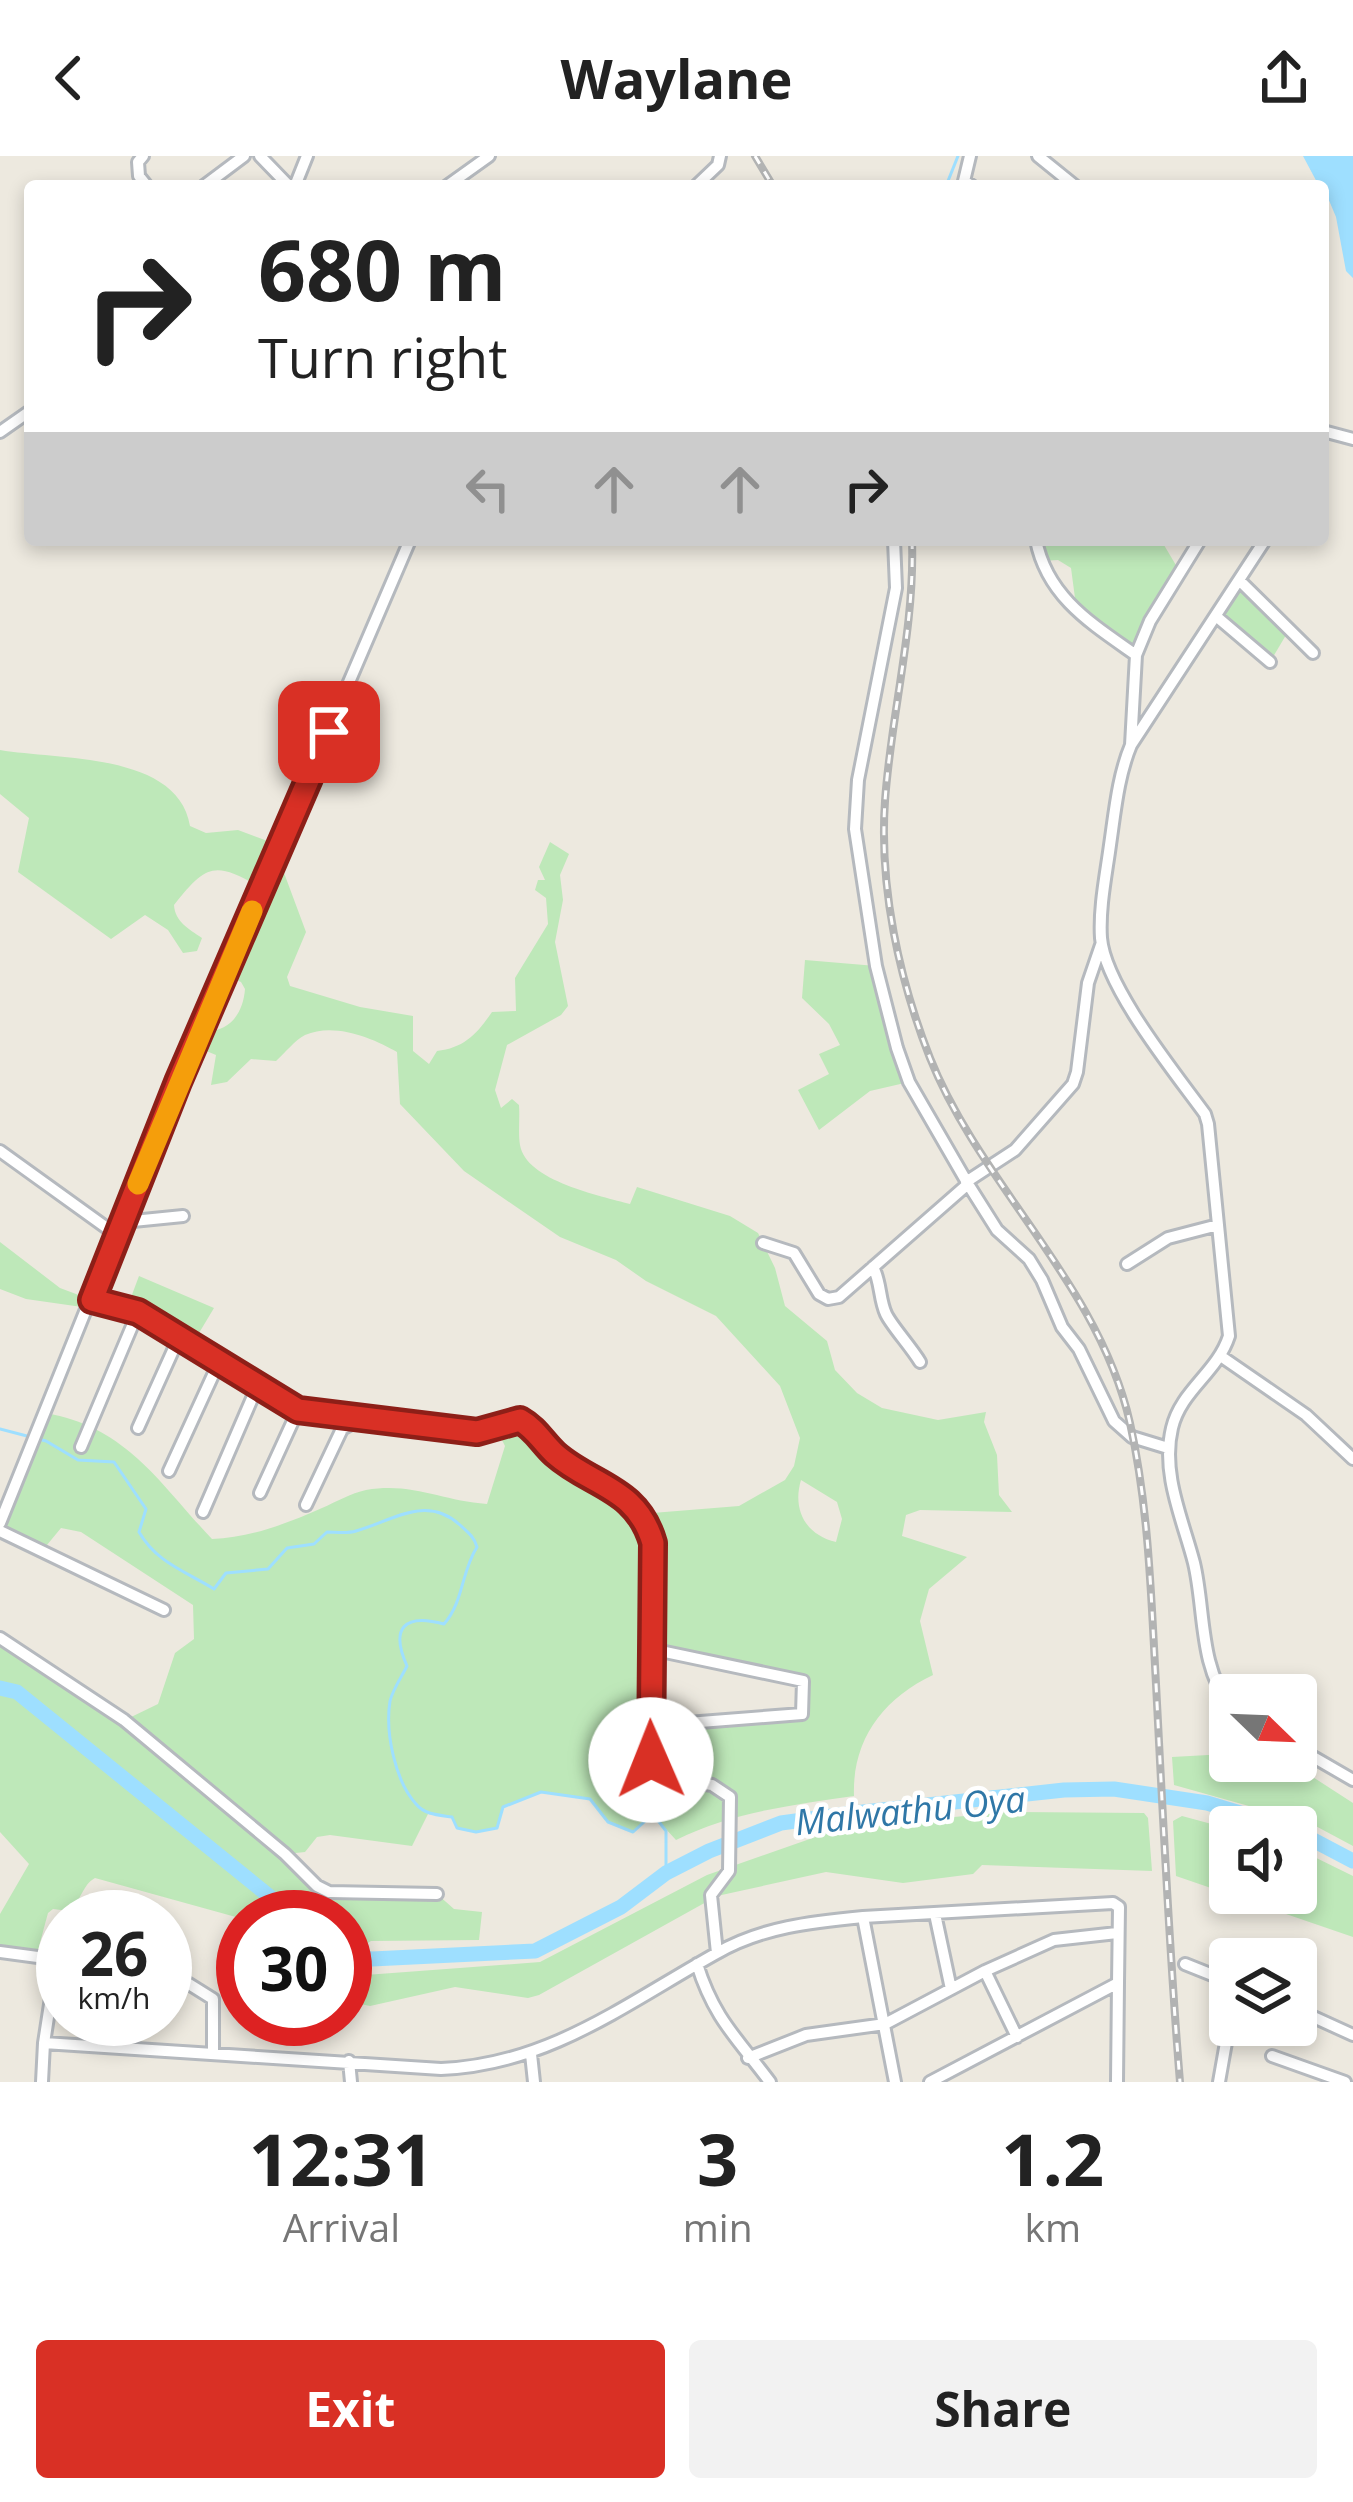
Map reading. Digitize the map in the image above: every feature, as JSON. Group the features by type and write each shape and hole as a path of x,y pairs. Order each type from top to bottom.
{"street":[{"path":"211,180 244,156"},
{"path":"260,156 286,180"},
{"path":"455,180 489,156"},
{"path":"702,180 718,165 720,156"},
{"path":"1038,156 1068,180"},
{"path":"164,1610 0,1527 178,1082 407,546"},
{"path":"894,546 896,588 858,780 854,829 876,966 897,1048 909,1082 967,1183 997,1230 1029,1259 1042,1280 1114,1421 1132,1437 1168,1448"},
{"path":"1038,546 1065,602 1136,655"},
{"path":"763,1243 794,1253 819,1294 828,1300 839,1297 967,1183 1015,1150 1072,1084 1088,982 1102,942 1105,876 1130,741 1136,655 1150,621 1196,546"},
{"path":"1130,741 1261,546"},
{"path":"1240,581 1313,653"},
{"path":"1217,617 1270,662"},
{"path":"1102,942 1162,1059 1205,1114 1229,1336 1222,1357 1180,1404 1168,1448 1176,1515 1193,1562 1213,1674"},
{"path":"0,1151 118,1236"},
{"path":"123,1222 183,1216"},
{"path":"1126,1264 1168,1238 1218,1225"},
{"path":"873,1267 886,1314 920,1362"},
{"path":"92,1300 138,1312 298,1410 477,1432 520,1420 559,1458 603,1481 631,1504 650,1532 656,1560 651,1760 660,1777 712,1786 730,1797 731,1859 727,1878 711,1895 717,1953"},
{"path":"81,1447 138,1312"},
{"path":"138,1428 180,1335"},
{"path":"1222,1357 1306,1414 1353,1459"},
{"path":"169,1472 219,1362"},
{"path":"203,1512 257,1387"},
{"path":"260,1493 298,1410"},
{"path":"306,1505 342,1429 358,1420"},
{"path":"0,1638 124,1720 285,1854 316,1886 329,1892 437,1894"},
{"path":"649,1726 802,1714 802,1681 652,1649"},
{"path":"1317,1759 1353,1780"},
{"path":"100,2046 350,2061 441,2076 531,2054 616,2016 749,1937 797,1924 1113,1903 1119,1907 1118,2082"},
{"path":"935,1914 951,1989"},
{"path":"862,1917 895,2082"},
{"path":"748,2058 806,2035 885,2024 1054,1940 1118,1933"},
{"path":"0,1952 36,1957"},
{"path":"697,1964 708,1998 770,2082"},
{"path":"1185,1964 1209,1974"},
{"path":"985,1971 1017,2037"},
{"path":"930,2082 1118,1982"},
{"path":"192,1985 213,1999 213,2052"},
{"path":"1317,2019 1353,2036"},
{"path":"42,2082 44,2046"},
{"path":"1219,2082 1225,2046"},
{"path":"531,2054 534,2082"},
{"path":"1272,2056 1346,2082"},
{"path":"350,2061 351,2082"}],"green space":[{"path":"1038,546 1165,546 1180,572 1136,655 1077,613 1071,568 1058,560 1042,561"},
{"path":"1240,581 1289,630 1270,662 1217,617"},
{"path":"0,750 82,759 140,772 163,784 181,802 190,826 206,833 238,830 281,846 277,854 306,932 287,977 290,986 360,1007 413,1016 413,1051 429,1064 437,1051 469,1039 492,1012 516,1011 515,978 548,924 546,898 535,890 538,880 545,880 539,867 550,842 569,854 560,875 563,900 555,942 568,1006 561,1015 507,1045 495,1090 501,1108 512,1099 519,1105 519,1140 525,1158 566,1185 601,1196 630,1204 637,1187 730,1216 758,1233 775,1268 785,1306 827,1341 835,1370 857,1393 882,1408 938,1420 986,1412 984,1422 997,1455 999,1495 1012,1512 920,1510 906,1515 902,1536 967,1557 929,1589 920,1621 933,1675 899,1696 874,1724 858,1757 854,1796 741,1816 676,1840 653,1815 633,1832 608,1822 590,1799 541,1792 503,1807 497,1828 476,1832 457,1828 451,1817 428,1814 412,1846 317,1837 305,1852 286,1854 327,1890 216,1890 216,1912 192,1905 192,1890 138,1890 95,1878 84,1890 36,1890 36,1950 0,1946 0,1914 29,1864 0,1832 0,1639 125,1720 158,1704 175,1653 194,1639 193,1605 81,1532 61,1528 42,1551 0,1531 46,1413 75,1420 121,1445 158,1478 212,1539 269,1529 366,1490 398,1488 487,1504 505,1446 497,1430 514,1421 640,1514 739,1506 785,1480 794,1466 800,1438 780,1386 716,1316 646,1281 616,1260 560,1237 464,1171 400,1104 397,1052 353,1033 316,1031 301,1037 276,1061 251,1059 227,1082 211,1085 216,1055 194,1046 200,1031 226,1026 241,1007 245,989 241,982 224,975 262,888 222,870 195,881 174,905 180,921 202,938 197,951 183,953 168,930 145,915 111,939 18,872 29,818 0,794","holes":["801,1480 837,1502 842,1519 836,1542 817,1534 804,1520 798,1501","652,1649 803,1681 799,1716 650,1726"]},
{"path":"805,960 876,966 909,1082 870,1091 819,1130 798,1090 829,1074 819,1054 840,1045 829,1024 802,998"},
{"path":"0,1242 60,1288 92,1300 89,1308 26,1299 0,1289"},
{"path":"139,1276 214,1308 193,1343 127,1308"},
{"path":"1209,1755 1209,1782 1317,1780 1353,1803 1353,1846 1317,1827 1317,1806 1249,1806 1174,1785 1172,1757"},
{"path":"1009,1812 1144,1813 1148,1818 1152,1871 982,1865 973,1874 903,1883 826,1872 717,1896 539,1995 528,1998 455,1987 372,2006 372,1975 540,1962 707,1875 844,1827"},
{"path":"1182,1816 1209,1823 1209,1887 1176,1876 1173,1821"},
{"path":"1317,1858 1353,1876 1353,1937 1286,1914 1317,1914"},
{"path":"372,1893 437,1894 454,1909 482,1912 479,1940 372,1941"}],"water":[{"path":"1303,156 1353,156 1353,278 1346,271 1329,200 1329,180 1316,180"}],"waterway":[{"path":"948,180 958,156"},
{"path":"0,1429 46,1441 78,1460 114,1462 146,1509 139,1532 146,1543 172,1565 214,1589 226,1573 268,1569 287,1548 314,1544 327,1532 352,1532 422,1511 447,1516 469,1533 477,1547 444,1624 410,1622 401,1633 407,1666 390,1701 389,1727 393,1756 409,1794 424,1810 452,1817 457,1828 476,1832 497,1828 503,1807 541,1792 590,1799 608,1822 633,1832 653,1814 666,1831 666,1873"},
{"name":"Malwathu Oya","path":"0,1688 17,1692 262,1890"},
{"name":"Malwathu Oya","path":"372,1959 535,1951 621,1907 666,1873 781,1823 1064,1790 1114,1789 1217,1806"},
{"name":"Malwathu Oya","path":"1317,1842 1353,1861"}],"railway":[{"path":"755,156 769,180"},
{"path":"912,546 910,606 885,801 888,899 901,965 930,1058 978,1149 1093,1325 1115,1373 1130,1423 1148,1553 1180,2082"}],"slow traffic":[{"path":"138,1184 252,911"}],"route":[{"path":"329,732 178,1082 92,1300 138,1312 298,1410 477,1432 520,1420 559,1458 603,1481 631,1504 646,1522 656,1560 648,1730 651,1760"}]}
